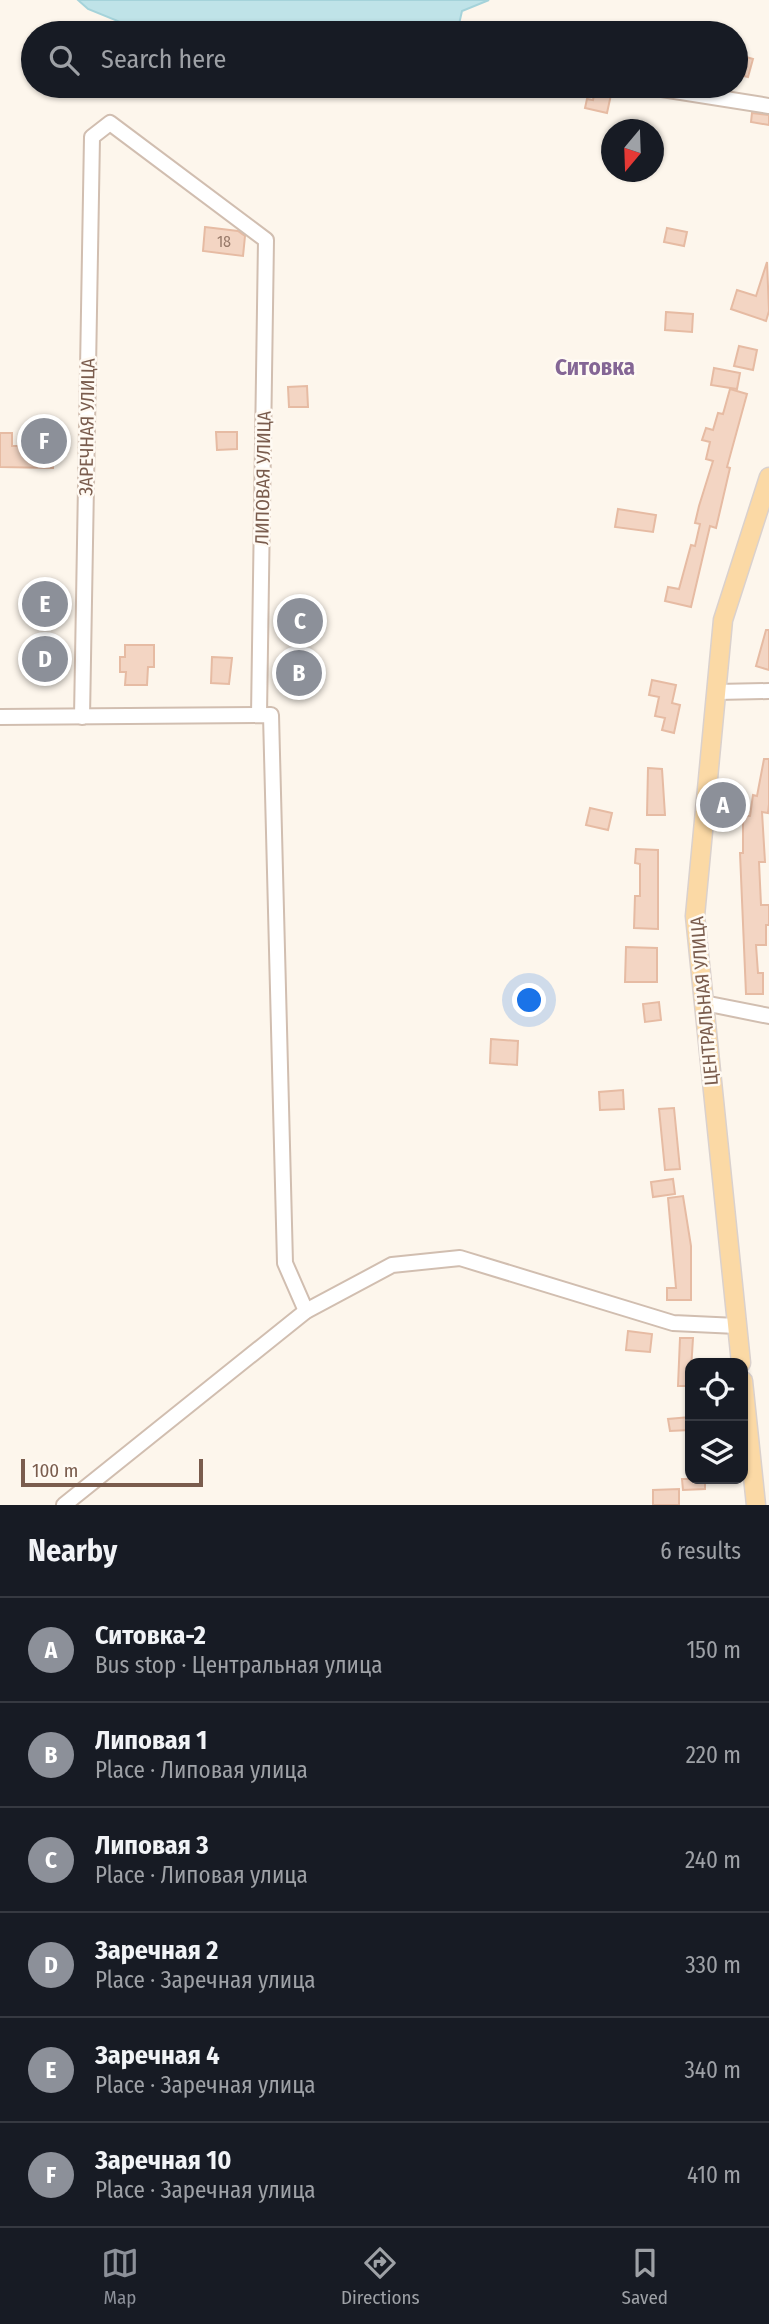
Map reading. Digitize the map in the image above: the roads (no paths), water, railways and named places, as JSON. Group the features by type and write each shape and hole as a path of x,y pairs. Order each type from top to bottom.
{"main road":[{"name":"ЦЕНТРАЛЬНАЯ УЛИЦА","path":"740,1358 695,916 723,620 769,477"},
{"path":"747,1421 756,1505"}],"street":[{"path":"719,98 769,106"},
{"name":"ЛИПОВАЯ УЛИЦА","path":"92,137 110,123 266,240 259,715"},
{"name":"ЗАРЕЧНАЯ УЛИЦА","path":"82,717 92,137"},
{"path":"716,692 769,691"},
{"path":"0,717 271,715 285,1263 306,1311"},
{"path":"704,1003 769,1016"},
{"path":"64,1505 306,1311 392,1265 460,1258 673,1322 737,1325"}],"water":[{"path":"78,0 489,0 462,11 460,21 118,21 88,9"}],"place":[{"name":"Заречная 10","path":"44,441"},
{"name":"Заречная 4","path":"45,604"},
{"name":"Липовая 3","path":"300,621"},
{"name":"Заречная 2","path":"45,659"},
{"name":"Липовая 1","path":"299,673"},
{"name":"Ситовка-2","path":"723,805"}],"district":[{"name":"Ситовка","path":"595,367"}]}
